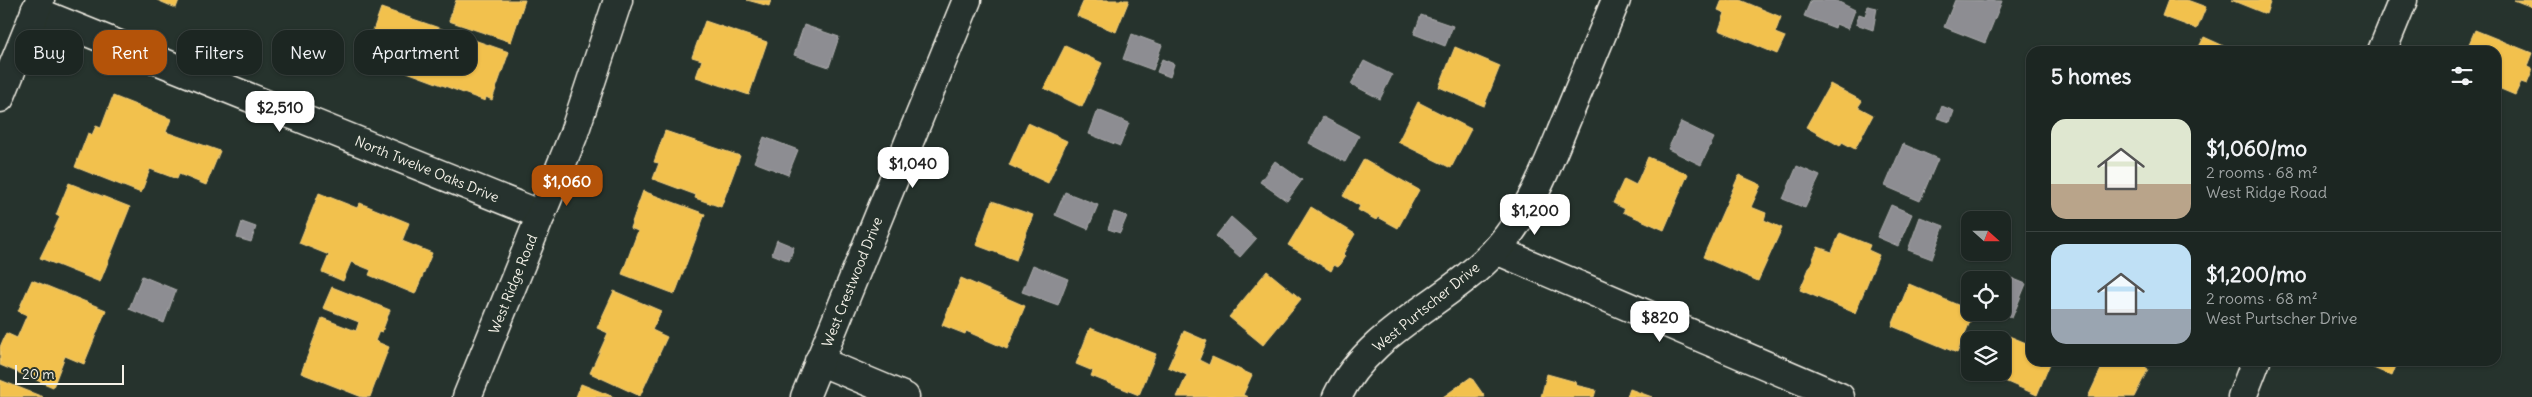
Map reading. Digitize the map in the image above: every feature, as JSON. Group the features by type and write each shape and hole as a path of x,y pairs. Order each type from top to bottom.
{"street":[{"name":"West Ridge Road","path":"467,397 573,136 618,0"},
{"name":"West Crestwood Drive","path":"805,397 967,0"},
{"name":"West Purtscher Drive","path":"1337,397 1352,371 1365,356 1388,336 1467,277 1496,250 1522,218 1539,187 1616,0"},
{"path":"2384,46 2403,0"},
{"name":"North Twelve Oaks Drive","path":"37,5 541,215"},
{"path":"0,98 37,5"},
{"path":"1496,250 1840,397"},
{"path":"819,362 905,397"},
{"path":"2242,397 2254,366"}],"building: Homes":[{"path":"157,0 179,0 176,8"},
{"path":"456,0 525,0 511,42 449,21"},
{"path":"747,0 771,0 769,6"},
{"path":"1084,0 1129,0 1116,32 1077,16"},
{"path":"1722,0 1740,0 1781,17 1775,33 1785,37 1777,54 1719,30 1725,13 1718,10"},
{"path":"2168,0 2187,0 2206,7 2197,29 2162,16"},
{"path":"2231,0 2271,0 2266,14"},
{"path":"2514,0 2532,0 2532,7"},
{"path":"381,8 445,30 373,30"},
{"path":"705,21 767,42 749,95 696,77 702,60 692,57"},
{"path":"2475,30 2532,53 2527,66 2532,68 2532,72 2527,84 2521,82 2515,95 2501,89 2501,46 2468,46"},
{"path":"2204,37 2224,46 2200,46"},
{"path":"477,41 509,52 492,100 486,97 485,101 415,75 477,75"},
{"path":"1065,46 1102,63 1082,107 1044,88"},
{"path":"1455,47 1500,66 1484,106 1439,87"},
{"path":"1830,84 1862,101 1858,107 1873,115 1855,149 1842,142 1840,146 1806,127"},
{"path":"113,96 171,119 166,132 220,151 206,185 179,174 177,179 150,169 141,193 75,167 88,133 92,135 96,126 101,128"},
{"path":"1418,102 1471,129 1451,168 1398,142"},
{"path":"1028,123 1067,141 1048,183 1009,165"},
{"path":"665,131 740,156 721,207 695,198 696,195 653,179 659,163 654,162"},
{"path":"1648,157 1688,174 1664,230 1623,212 1625,209 1613,203 1624,179 1636,185"},
{"path":"1364,159 1419,190 1398,228 1378,217 1376,220 1358,210 1360,206 1343,196"},
{"path":"1739,175 1761,185 1751,207 1766,213 1764,220 1782,228 1758,281 1703,257"},
{"path":"69,183 130,207 100,282 40,258 60,217 56,215"},
{"path":"643,191 705,214 675,294 622,274 638,231 630,228"},
{"path":"319,193 357,208 360,203 409,223 402,241 432,253 415,294 369,275 371,270 351,262 343,281 322,272 329,255 299,243"},
{"path":"992,201 1033,215 1016,260 976,245"},
{"path":"1311,207 1355,234 1343,254 1345,256 1338,267 1334,265 1331,271 1288,245"},
{"path":"1840,233 1870,245 1868,250 1879,255 1855,313 1800,290 1818,247 1832,252"},
{"path":"1267,271 1301,299 1263,345 1229,317"},
{"path":"961,278 1025,306 1007,349 966,331 965,334 942,325"},
{"path":"32,280 106,310 84,364 65,356 53,387 0,365 0,347 6,333 17,338 27,315 18,311"},
{"path":"1909,284 1961,306 1961,321 1970,321 1966,331 1961,331 1961,343 1957,353 1892,326"},
{"path":"332,287 390,310 382,332 379,331 375,341 389,347 370,397 362,397 301,373 322,318 356,331 359,322 323,308"},
{"path":"614,291 661,311 652,330 667,337 640,396 590,373 608,333 597,328"},
{"path":"1090,328 1156,354 1139,395 1091,376 1093,371 1076,364"},
{"path":"1184,331 1207,341 1199,360 1209,365 1212,357 1252,375 1243,395 1248,397 1177,397 1187,375 1168,367"},
{"path":"2011,337 2026,343 2026,366 2049,366 2037,395 2005,381 2011,381"},
{"path":"2103,366 2145,366 2148,369 2134,397 2088,397"},
{"path":"2369,366 2396,366 2392,376"},
{"path":"1547,374 1576,382 1575,385 1596,390 1594,397 1541,397"},
{"path":"1471,377 1485,397 1443,397"},
{"path":"0,380 43,397 0,397"},
{"path":"581,384 614,397 576,397"},
{"path":"1630,389 1652,397 1627,397"}],"building: Industry":[{"path":"1811,0 1835,0 1855,10 1848,29 1836,24 1835,28 1804,16"},
{"path":"1955,0 2002,1 1985,43 1944,27"},
{"path":"1868,6 1877,8 1873,30 1856,24 1859,14 1865,16"},
{"path":"1421,15 1453,26 1445,46 1414,34"},
{"path":"804,25 839,37 829,67 794,55"},
{"path":"1132,34 1162,45 1153,70 1123,59"},
{"path":"1162,59 1174,64 1170,77 1157,72"},
{"path":"1364,61 1392,75 1380,99 1351,84"},
{"path":"1942,106 1954,111 1950,122 1937,118"},
{"path":"1098,110 1129,123 1120,146 1089,134"},
{"path":"1323,117 1359,136 1345,162 1309,143"},
{"path":"1681,122 1714,138 1701,165 1668,149"},
{"path":"764,137 798,150 788,175 754,162"},
{"path":"1903,144 1938,159 1920,201 1885,186"},
{"path":"1275,161 1302,180 1287,201 1260,182"},
{"path":"1797,166 1820,176 1805,208 1783,199"},
{"path":"1065,192 1098,205 1088,229 1055,215"},
{"path":"1891,205 1912,214 1898,246 1877,237"},
{"path":"1114,212 1127,216 1120,233 1108,229"},
{"path":"1231,217 1256,239 1240,257 1216,236"},
{"path":"1920,217 1944,226 1932,259 1908,250"},
{"path":"242,222 256,227 251,242 237,238"},
{"path":"777,240 794,247 789,261 772,254"},
{"path":"1033,265 1068,279 1058,305 1022,292"},
{"path":"142,276 176,290 164,323 129,309"},
{"path":"2011,278 2026,284 2011,318"}]}
